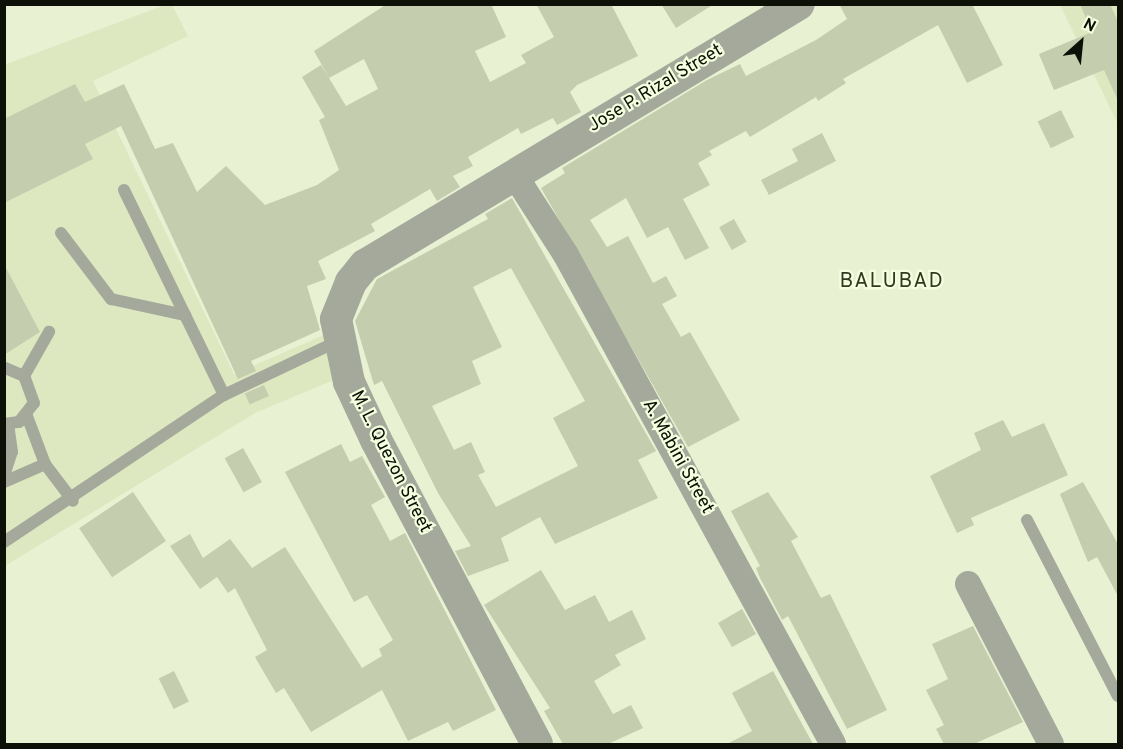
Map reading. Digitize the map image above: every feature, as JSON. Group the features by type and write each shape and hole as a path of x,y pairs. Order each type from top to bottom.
{"street":[{"name":"Jose P. Rizal Street","path":"514,174 799,4"},
{"name":"M. L. Quezon Street","path":"514,174 365,265 351,282 336,319 338,341 349,382 376,440 537,744"},
{"name":"A. Mabini Street","path":"514,174 566,255 832,744"},
{"path":"968,584 1051,744"}],"lane":[{"path":"124,190 224,395"},
{"path":"61,233 111,299 185,315"},
{"path":"4,476 12,452 6,425 27,416 34,403 24,375 48,332"},
{"path":"4,542 73,501 224,395 338,341"},
{"path":"4,368 24,375"},
{"path":"27,416 45,465 73,501"},
{"path":"4,482 45,465"},
{"path":"1027,520 1119,696"}],"shaded area":[{"path":"165,5 172,5 188,36 93,81 234,374 324,335 341,377 255,413 5,566 4,65"},
{"path":"1060,5 1118,5 1118,124"}],"building":[{"path":"387,4 491,4 506,37 475,51 490,82 526,63 521,55 554,37 536,4 611,4 638,56 577,85 570,92 581,112 557,125 553,118 521,134 518,128 468,157 473,166 453,176 460,187 437,201 430,189 371,224 375,231 318,261 326,279 307,286 320,330 251,361 256,371 238,379 121,126 85,144 93,159 4,203 4,119 75,84 85,102 124,84 155,149 173,143 197,192 226,166 265,205 317,185 339,170 319,120 325,117 302,77 321,65 346,106 378,89 364,59 329,78 314,51"},
{"path":"661,4 714,4 676,28"},
{"path":"839,4 972,4 1003,65 967,83 938,25 843,79 846,83 818,101 816,97 750,137 746,131 709,151 712,155 698,163 710,185 683,199 709,248 685,260 668,227 647,238 626,198 590,220 607,247 628,236 653,283 666,276 677,296 662,304 681,337 690,332 740,420 688,447 541,188 565,173 562,168 707,80 740,64 746,76 816,40 847,19"},
{"path":"1080,4 1110,4 1119,24 1119,103 1104,70 1054,90 1039,54 1092,32"},
{"path":"1061,110 1074,137 1051,148 1038,121"},
{"path":"822,133 836,161 769,195 761,180 798,161 792,149"},
{"path":"512,198 656,451 638,460 658,498 555,544 540,517 501,538 509,561 468,576 455,551 471,546 438,493 382,381 374,385 355,321 377,279 488,219 485,214","holes":["511,268 585,401 553,418 578,466 496,507 478,475 485,472 471,442 454,450 432,406 481,384 472,361 502,347 473,287"]},
{"path":"734,219 747,242 732,250 719,227"},
{"path":"4,264 40,332 4,355"},
{"path":"264,385 269,396 250,405 245,394"},
{"path":"1003,420 1012,437 1044,423 1068,475 971,518 974,525 957,533 930,476 981,450 974,433"},
{"path":"341,444 350,462 362,456 385,497 371,505 390,541 405,533 496,710 453,731 448,722 408,741 382,690 311,732 284,688 276,693 255,657 267,650 235,588 228,593 217,577 200,589 170,546 190,534 203,558 230,539 252,568 285,547 362,668 382,656 379,649 393,640 367,595 354,602 285,472"},
{"path":"243,448 262,482 244,492 225,458"},
{"path":"1083,482 1119,546 1119,598 1097,557 1088,562 1060,494"},
{"path":"133,492 166,541 112,577 79,528"},
{"path":"768,492 798,537 791,541 821,598 830,594 887,710 847,729 788,616 782,620 760,578 756,568 760,566 731,511"},
{"path":"541,570 565,610 595,595 609,622 632,610 646,639 615,655 621,665 594,681 613,714 631,705 643,728 608,744 563,744 544,711 550,708 484,605"},
{"path":"736,598 756,634 732,647 718,623 742,609"},
{"path":"973,626 1023,722 974,744 944,744 936,729 944,725 926,690 948,679 932,644"},
{"path":"174,671 189,702 174,709 159,678"},
{"path":"773,671 813,744 727,744 752,731 732,693"}],"district":[{"name":"BALUBAD","path":"892,282"}]}
